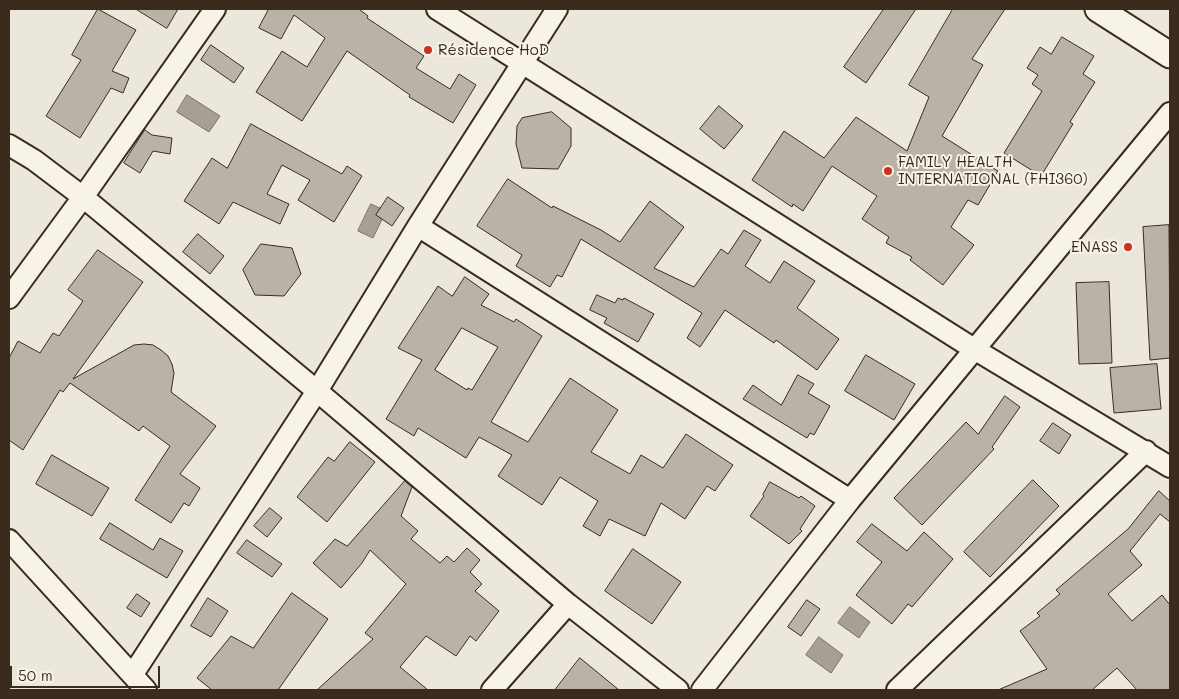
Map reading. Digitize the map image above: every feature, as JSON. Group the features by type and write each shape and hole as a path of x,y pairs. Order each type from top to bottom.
{"street":[{"path":"9,298 83,197 215,9"},
{"path":"437,9 974,349 1170,467"},
{"path":"133,674 317,391 418,226 556,9"},
{"path":"1098,9 1170,55"},
{"path":"702,690 850,500 1170,113"},
{"path":"9,145 34,160 83,197 317,391 568,604 678,690"},
{"path":"418,226 850,500"},
{"path":"897,690 1146,451"},
{"path":"9,540 146,690"},
{"path":"492,690 568,604"}],"shaded area":[{"path":"187,95 220,116 209,132 177,112"},
{"path":"371,204 386,211 373,238 358,231"},
{"path":"850,607 870,622 859,638 838,623"},
{"path":"819,637 843,655 831,673 806,655"}],"building":[{"path":"98,9 136,30 112,71 129,78 123,93 111,88 80,138 46,116 81,60 72,55"},
{"path":"136,9 178,9 167,28"},
{"path":"269,9 359,9 368,16 367,18 424,56 416,68 450,89 459,74 476,85 453,123 409,97 410,95 347,51 302,121 256,92 282,51 307,67 325,38 294,15 281,39 259,28"},
{"path":"884,9 916,9 866,83 844,67"},
{"path":"953,9 1005,9 972,59 983,65 942,136 998,171 978,205 968,200 951,227 974,245 943,285 910,260 912,257 886,243 889,237 862,219 877,196 832,166 803,211 793,204 792,207 752,180 784,131 824,158 856,117 907,151 929,97 909,85"},
{"path":"1062,37 1094,56 1083,74 1095,82 1070,122 1073,124 1041,176 1004,153 1042,91 1032,84 1038,75 1027,68 1040,47 1051,54"},
{"path":"211,45 244,68 234,83 201,60"},
{"path":"719,106 743,126 724,149 700,129"},
{"path":"552,112 571,128 571,146 558,169 522,168 516,144 517,126 522,118"},
{"path":"251,124 342,174 347,166 362,176 334,222 298,200 310,180 282,165 267,194 289,204 280,224 233,202 219,224 184,201 212,158 227,168"},
{"path":"145,130 152,135 172,138 170,154 153,151 140,173 124,163"},
{"path":"508,179 552,208 553,206 601,230 620,242 650,201 684,227 654,268 694,287 721,249 728,254 744,230 761,240 745,266 770,283 784,261 815,281 797,308 839,339 817,370 776,340 774,343 725,310 700,347 687,338 702,313 581,239 562,277 557,275 550,287 516,266 522,255 477,226"},
{"path":"388,197 404,208 392,226 376,215"},
{"path":"1169,225 1170,358 1150,360 1143,227"},
{"path":"198,234 224,256 210,274 183,252"},
{"path":"261,244 292,248 301,274 284,296 255,295 243,270"},
{"path":"98,250 143,282 73,379 134,345 153,345 168,356 172,364 174,373 171,392 216,426 180,474 200,488 189,506 184,503 171,523 135,500 170,446 143,426 139,431 70,383 63,392 60,390 23,450 9,440 9,358 18,341 40,353 53,333 59,336 83,301 68,290"},
{"path":"465,277 489,294 481,305 514,322 516,319 542,336 491,422 528,442 570,378 618,410 591,452 630,474 641,455 663,468 686,434 733,465 715,491 707,486 685,519 661,503 645,536 609,519 600,536 583,526 598,501 560,477 542,505 498,476 512,455 479,437 466,458 418,428 414,436 386,419 422,360 398,348 438,286 452,296","holes":["462,328 498,347 472,390 468,388 467,390 435,370"]},
{"path":"1109,282 1112,363 1079,364 1076,283"},
{"path":"597,295 615,303 618,298 623,300 624,298 654,314 638,342 604,323 607,318 590,310"},
{"path":"866,355 915,384 894,420 845,391"},
{"path":"1157,364 1161,409 1114,413 1110,368"},
{"path":"798,375 814,384 808,393 830,406 814,435 810,433 807,438 743,399 753,385 781,405"},
{"path":"1005,396 1020,407 992,447 994,449 922,525 894,498 966,422 978,434"},
{"path":"1053,423 1071,435 1059,454 1040,441"},
{"path":"350,442 375,462 327,522 297,497 328,457 334,461"},
{"path":"52,455 109,488 92,516 36,484"},
{"path":"1033,480 1059,506 990,577 964,552"},
{"path":"405,481 412,487 401,516 418,531 411,539 440,563 447,556 454,562 467,548 480,560 470,572 482,584 475,591 499,611 476,641 470,636 456,656 426,636 400,667 428,690 317,690 373,639 365,633 406,584 370,550 362,563 341,588 313,563 335,539 347,546"},
{"path":"770,482 799,498 801,496 815,506 800,529 802,531 789,544 750,516 764,496"},
{"path":"1159,491 1170,501 1170,522 1160,514 1130,551 1142,565 1108,594 1132,621 1162,595 1170,605 1170,690 1137,690 1117,668 1092,690 998,690 1047,669 1020,631 1040,616 1037,613 1060,594 1056,590 1128,529"},
{"path":"270,508 282,518 267,537 254,526"},
{"path":"110,523 153,550 160,538 183,551 167,578 100,539"},
{"path":"872,524 907,551 924,532 953,559 912,607 908,604 892,624 856,595 882,562 857,542"},
{"path":"247,540 282,564 272,577 237,553"},
{"path":"633,549 681,582 652,624 605,591"},
{"path":"292,593 328,619 278,690 212,690 197,678 231,636 253,648"},
{"path":"137,594 150,603 141,617 127,608"},
{"path":"208,598 228,611 211,637 191,626"},
{"path":"807,600 820,609 801,636 788,627"},
{"path":"580,658 619,690 555,690"}],"place":[{"name":"Résidence HoD","path":"428,50"},
{"name":"FAMILY HEALTH INTERNATIONAL (FHI360)","path":"888,171"},
{"name":"ENASS","path":"1128,247"}]}
